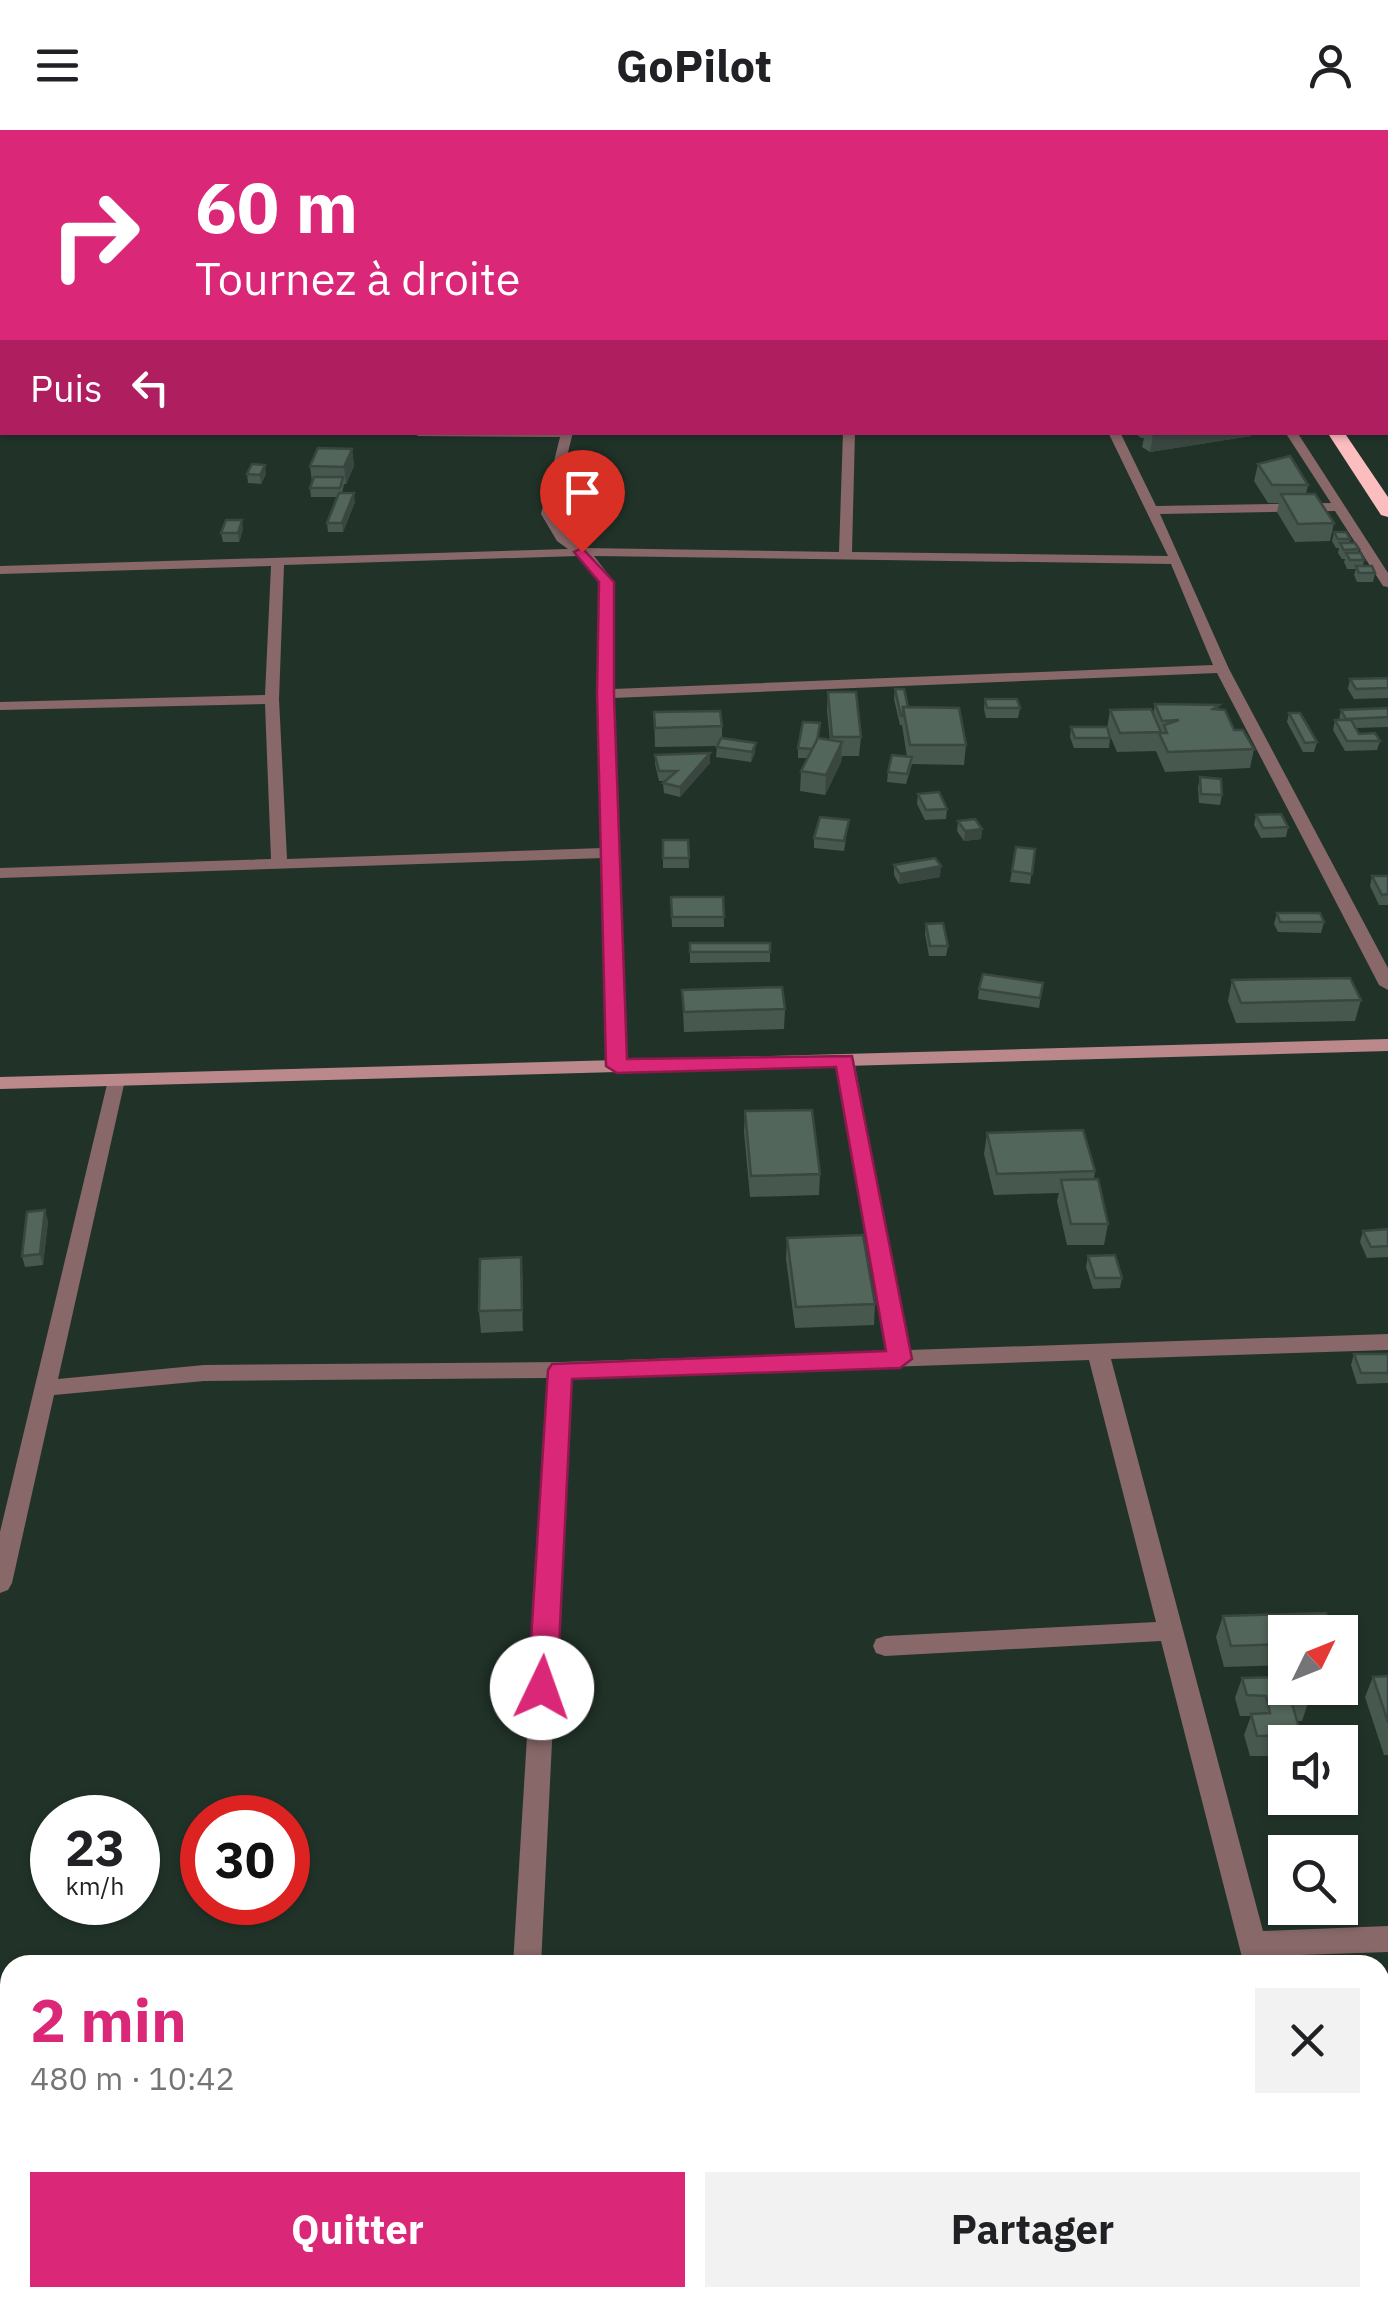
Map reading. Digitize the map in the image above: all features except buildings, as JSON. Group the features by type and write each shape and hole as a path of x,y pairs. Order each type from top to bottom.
{"highway":[{"path":"1337,435 1388,512"}],"street":[{"path":"566,435 548,514 562,538 582,552 607,582 606,694 617,1066"},
{"path":"845,552 848,435"},
{"path":"1115,435 1176,560 1222,669 1388,985"},
{"path":"1293,435 1388,582"},
{"path":"1152,510 1339,508"},
{"path":"0,570 582,552 845,552 1176,560"},
{"path":"278,561 272,699 279,866"},
{"path":"606,694 1222,669"},
{"path":"0,706 272,699"},
{"path":"0,873 612,854"},
{"path":"0,1083 1388,1046"},
{"path":"845,1060 900,1359"},
{"path":"0,1583 116,1080"},
{"path":"46,1388 204,1372 560,1370 1388,1342"},
{"path":"1098,1352 1255,1955 1388,1939"},
{"path":"528,1955 560,1370"},
{"path":"885,1646 1168,1631"}],"route":[{"path":"542,1688 560,1370 900,1359 845,1060 617,1066 606,694 607,582 582,552"}]}
